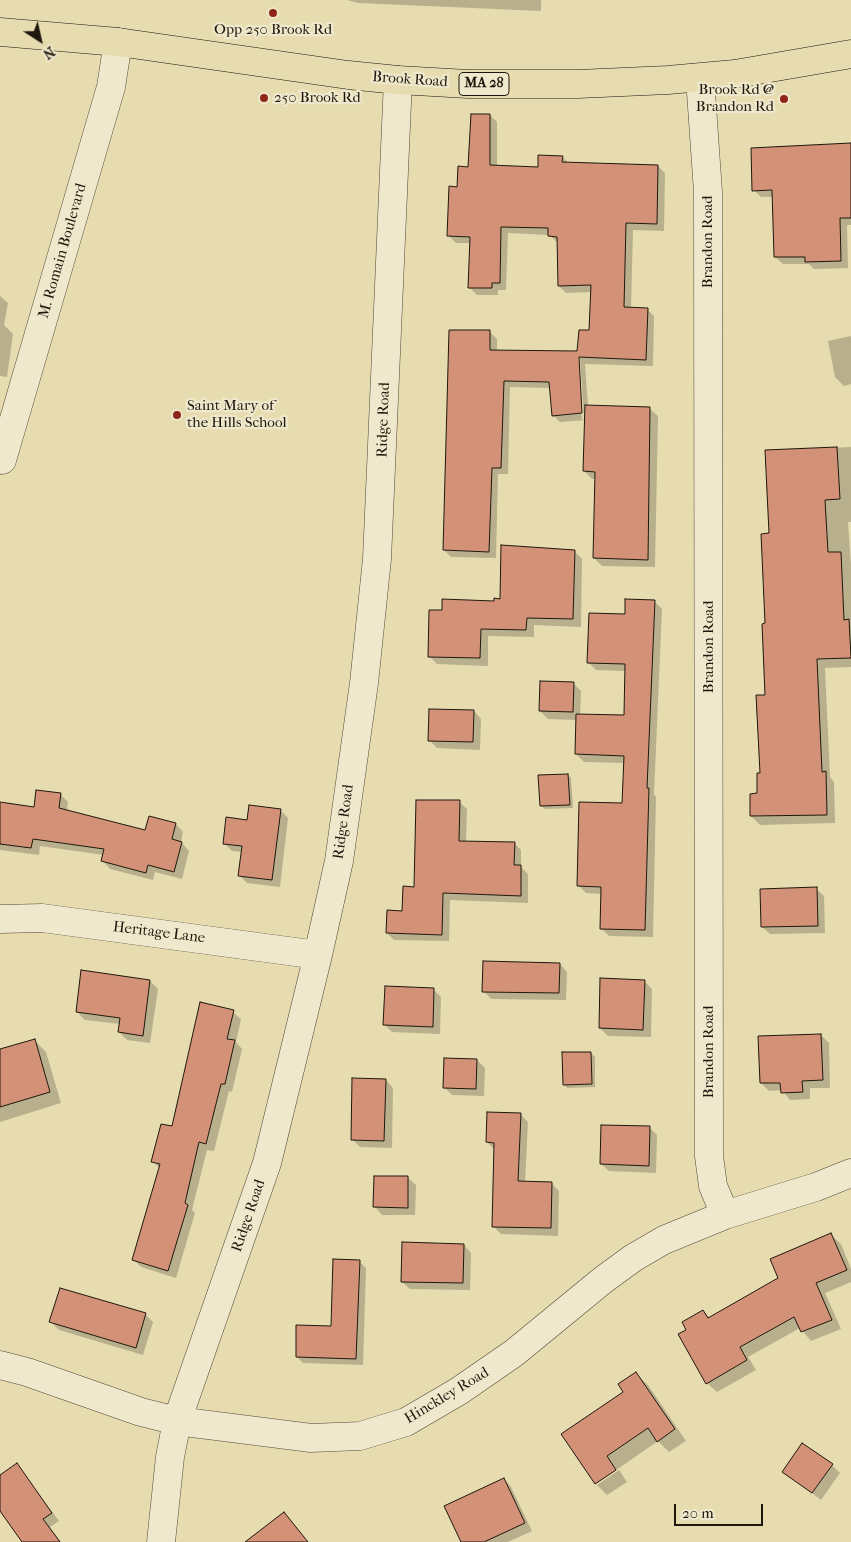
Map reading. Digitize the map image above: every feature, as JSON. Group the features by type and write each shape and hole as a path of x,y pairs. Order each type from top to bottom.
{"main road":[{"name":"Brook Road","path":"0,32 118,42 398,80 522,84 631,82 700,78 851,54"}],"street":[{"name":"M. Romain Boulevard","path":"2,460 111,88 118,42"},
{"name":"Brandon Road","path":"700,78 708,202 710,1156 713,1186 725,1215"},
{"name":"Ridge Road","path":"161,1542 170,1457 177,1421 267,1162 318,955 343,835 374,600 380,517 398,80"},
{"name":"Heritage Lane","path":"0,919 42,918 318,955"},
{"name":"Hinckley Road","path":"0,1364 141,1412 177,1421 311,1438 360,1436 406,1422 431,1409 488,1372 633,1258 664,1240 725,1215 781,1199 851,1173"}],"building":[{"path":"471,114 490,114 490,165 538,167 538,155 563,156 562,162 658,165 657,224 626,223 624,307 648,308 646,360 579,357 582,413 552,416 549,382 504,381 501,468 492,468 489,552 443,550 449,330 490,330 490,350 577,351 579,330 589,330 591,285 558,286 557,237 548,236 548,228 501,227 500,283 492,283 492,288 468,288 470,237 447,236 449,186 457,187 458,166 468,167"},
{"path":"851,143 851,218 840,218 841,261 805,262 805,257 774,257 772,190 752,191 751,148"},
{"path":"585,405 650,407 648,560 593,558 595,472 583,471"},
{"path":"837,447 840,499 825,500 828,552 841,552 844,620 849,619 851,658 817,659 822,772 826,771 827,815 750,816 750,794 757,793 757,773 760,773 756,695 765,695 762,624 765,623 761,534 769,533 765,450"},
{"path":"501,545 575,550 573,619 527,618 526,630 481,629 480,658 428,657 429,610 442,610 442,599 494,601 494,598 500,599"},
{"path":"625,599 655,600 647,788 649,788 645,930 600,929 601,887 577,886 579,802 622,803 624,756 575,754 576,714 624,715 625,664 587,663 589,613 625,614"},
{"path":"540,681 574,682 573,712 539,711"},
{"path":"429,709 474,710 473,742 428,741"},
{"path":"568,774 570,805 540,806 538,775"},
{"path":"36,790 61,793 59,808 145,830 149,816 176,823 172,839 182,842 174,872 148,865 146,873 101,861 104,849 33,839 31,848 0,844 0,802 34,807"},
{"path":"416,800 460,800 459,841 515,842 514,865 521,865 521,896 443,893 442,935 386,933 387,910 402,911 403,886 414,887"},
{"path":"249,805 281,809 272,880 238,876 242,846 223,844 226,817 247,820"},
{"path":"817,887 818,926 761,927 760,889"},
{"path":"483,961 560,963 559,993 482,992"},
{"path":"81,970 150,980 143,1036 118,1032 120,1018 76,1012"},
{"path":"600,978 645,980 643,1030 599,1028"},
{"path":"385,986 434,988 433,1027 383,1025"},
{"path":"200,1002 234,1010 227,1039 235,1040 225,1084 221,1084 206,1144 199,1142 185,1203 188,1205 168,1271 132,1260 160,1164 151,1162 161,1124 172,1126"},
{"path":"821,1034 823,1080 802,1081 803,1092 781,1093 780,1083 760,1083 758,1036"},
{"path":"35,1039 50,1092 0,1107 0,1049"},
{"path":"562,1052 591,1052 592,1084 563,1085"},
{"path":"444,1058 477,1059 476,1089 443,1088"},
{"path":"352,1078 386,1079 384,1141 351,1140"},
{"path":"487,1112 521,1113 518,1181 552,1182 551,1228 492,1227 494,1143 486,1142"},
{"path":"601,1125 650,1126 649,1166 600,1164"},
{"path":"374,1176 408,1176 408,1208 373,1207"},
{"path":"831,1233 847,1270 816,1283 832,1320 801,1332 794,1317 740,1347 747,1360 706,1384 678,1334 686,1330 682,1322 703,1310 708,1318 778,1278 770,1259"},
{"path":"402,1242 464,1244 463,1283 401,1282"},
{"path":"333,1259 360,1260 356,1359 296,1357 296,1325 331,1326"},
{"path":"60,1288 146,1313 136,1348 49,1322"},
{"path":"636,1372 675,1429 657,1442 648,1428 607,1456 616,1470 595,1484 561,1434 623,1392 618,1384"},
{"path":"802,1443 833,1464 812,1493 782,1472"},
{"path":"17,1463 52,1513 43,1519 60,1542 22,1542 0,1511 0,1475"},
{"path":"504,1478 525,1523 484,1542 461,1542 444,1506"},
{"path":"284,1512 308,1542 245,1542"}],"place":[{"name":"Opp 250 Brook Rd","path":"273,13"},
{"name":"250 Brook Rd","path":"264,98"},
{"name":"Brook Rd @ Brandon Rd","path":"784,99"},
{"name":"Saint Mary of the Hills School","path":"177,415"}]}
